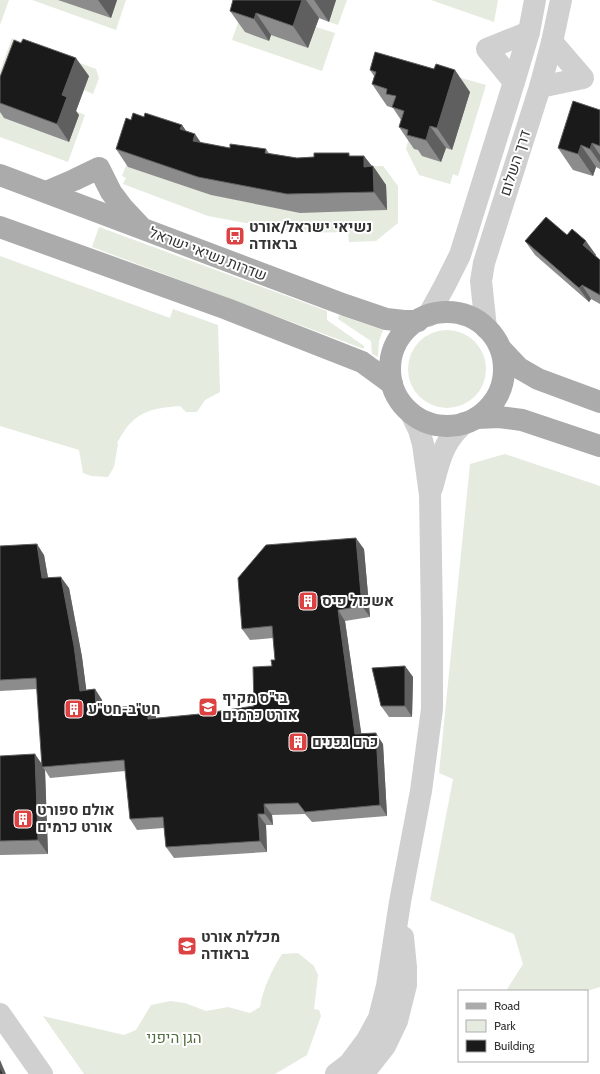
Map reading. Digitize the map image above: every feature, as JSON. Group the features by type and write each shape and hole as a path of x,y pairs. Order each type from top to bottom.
{"main road":[{"path":"46,192 99,168 111,192 118,202 142,229"},
{"name":"שדרות נשיאי ישראל","path":"0,175 345,305 386,319 404,321 423,318"},
{"path":"0,227 227,309 362,362 392,384"},
{"path":"501,349 504,365 504,377 501,389 496,400 488,409 470,421 457,426 451,426 433,424 421,420 402,404 395,393 390,369 396,345 402,334 411,325 423,318 436,313 451,312 466,315 480,323 492,334 501,349 519,368 538,379 600,402"},
{"path":"470,421 499,417 522,420 600,446"}],"street":[{"name":"דרך השלום","path":"423,318 445,285 460,255 529,32 535,0"},
{"name":"דרך השלום","path":"486,328 481,281 484,263 540,87 561,0"},
{"path":"514,82 487,49 529,32"},
{"path":"540,87 583,78 552,42"},
{"path":"336,1074 348,1064 367,1040 379,1018 387,986 400,902 421,791 432,709 430,495 423,444 419,430 411,413"},
{"path":"430,495 445,448 452,436 470,421"},
{"path":"363,1074 385,1046 397,1021 406,985 406,967 400,902"},
{"path":"0,1014 42,1074"}],"green space":[{"path":"0,0 9,0 0,25"},
{"path":"32,0 126,0 116,30"},
{"path":"246,0 269,41 271,35 308,48 316,27 335,33 322,71 232,40"},
{"path":"336,0 347,0 338,25 329,22"},
{"path":"431,0 498,0 494,22"},
{"path":"12,38 96,69 99,78 93,94 84,90 76,111 85,115 68,162 0,137 0,71"},
{"path":"444,73 486,85 458,176 453,174 450,184 419,175 406,149 411,130 423,152 441,162 446,148 452,150"},
{"path":"141,125 129,167 212,195 299,212 387,210 352,167 383,166 398,186 398,223 376,241 349,242 348,232 298,233 208,216 123,184 126,178 122,176"},
{"path":"99,227 327,311 327,320 364,346 364,349 92,247"},
{"path":"0,256 170,318 173,309 218,325 220,392 205,400 197,412 186,412 180,406 151,410 139,416 127,427 117,443 114,467 108,477 91,476 83,473 79,450 0,426"},
{"path":"339,315 383,330 379,341 378,357 372,354 371,341 338,319"},
{"path":"447,330 462,333 474,342 483,354 486,369 483,384 474,396 462,405 447,408 432,405 420,396 411,384 408,369 411,354 420,342 432,333"},
{"path":"505,454 600,486 600,987 588,991 507,990 523,964 514,934 430,900 453,779 439,773 470,464"},
{"name":"הגן היפני","path":"298,953 314,966 318,975 314,1009 319,1010 321,1016 307,1055 275,1074 84,1074 43,1016 124,1035 136,1030 151,1005 170,1001 185,1003 206,1011 228,1007 250,1013 260,1007 268,979 282,954"}],"building":[{"path":"233,0 302,0 293,26 256,13 254,19 230,11"},
{"path":"23,39 76,58 62,95 67,97 57,124 0,103 0,77 14,40 21,43"},
{"path":"375,52 434,69 436,64 455,70 437,128 430,126 426,140 407,135 408,130 399,127 404,111 392,107 396,96 386,94 387,89 372,84 376,72 370,70"},
{"path":"573,101 600,110 600,146 592,143 590,149 581,145 578,154 558,148"},
{"path":"133,113 144,117 145,113 182,125 180,129 195,134 193,141 230,148 230,144 266,149 265,153 297,158 314,157 314,153 349,153 349,156 364,156 364,167 373,166 374,192 287,194 198,177 116,149 126,118 131,120"},
{"path":"546,217 567,235 572,229 586,241 583,245 600,260 600,295 582,285 579,288 525,241"},
{"path":"356,538 362,606 338,610 355,734 376,733 380,805 305,812 298,803 264,804 265,814 258,814 260,841 166,847 163,817 130,819 124,760 42,767 36,678 0,680 0,546 37,544 42,578 61,577 74,646 80,691 95,689 96,709 148,705 148,719 200,714 254,706 253,667 272,666 271,660 275,660 272,626 242,629 238,578 266,545"},
{"path":"405,666 405,706 381,706 372,668"},
{"name":"אולם ספורט אורט כרמים","path":"35,754 38,840 0,841 0,756"},
{"path":"0,1067 3,1074 0,1074"}],"place":[{"name":"נשיאי ישראל/אורט בראודה","path":"235,236"},
{"name":"אשכול פיס","path":"308,601"},
{"name":"בי\"ס מקיף אורט כרמים","path":"208,707"},
{"name":"חט\"ב-חט\"ע","path":"74,709"},
{"name":"כרם גפנים","path":"298,742"},
{"name":"אולם ספורט אורט כרמים","path":"23,819"},
{"name":"מכללת אורט בראודה","path":"187,946"}]}
